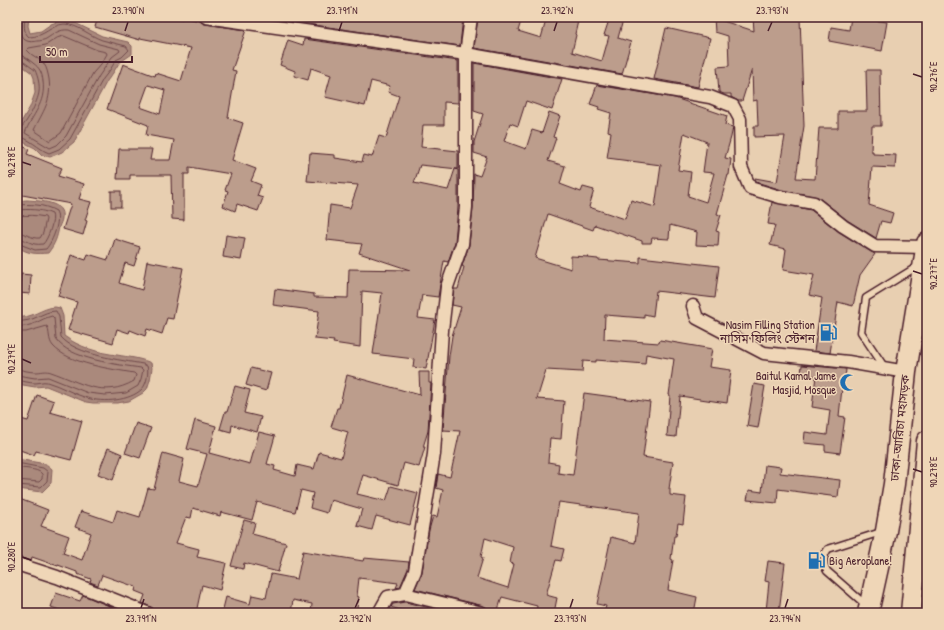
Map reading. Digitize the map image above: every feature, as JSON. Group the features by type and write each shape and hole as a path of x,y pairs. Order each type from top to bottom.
{"highway":[{"name":"ঢাকা-আরিচা মহাসড়ক","path":"869,611 886,531 894,484 906,372 926,251"},
{"path":"911,613 927,441"}],"street":[{"path":"206,17 466,54 710,97 733,106 740,119 742,167 750,188 780,197 814,203 843,226 874,246 926,251"},
{"path":"405,594 415,571 434,454 441,338 447,287 462,244 466,207 466,54 471,17"},
{"path":"693,306 697,318 764,353 848,362 906,372"},
{"path":"17,564 57,576 147,613"},
{"path":"379,613 388,597 405,594 482,613"}],"lane":[{"path":"886,369 861,332 866,298 926,251"},
{"path":"869,611 827,571 824,566 825,553 828,549 886,531"}],"water":[{"path":"17,17 29,17 28,26 30,33 41,31 51,24 62,20 71,21 102,36 128,42 132,46 132,54 119,63 107,81 74,142 62,152 50,157 42,155 35,148 17,139 17,129 30,107 35,93 34,78 32,73 17,62"},
{"path":"27,200 50,203 59,208 62,212 62,219 56,238 48,253 32,253 18,247 17,201"},
{"path":"55,307 60,308 63,316 64,336 70,340 96,351 151,363 152,368 147,389 129,401 117,403 93,403 86,402 46,386 35,387 17,384 17,317 32,315 45,309"},
{"path":"17,459 46,464 52,469 51,483 42,492 17,489"}],"building":[{"path":"98,17 174,17 182,19 183,17 200,21 205,24 246,30 232,70 236,71 228,118 243,123 232,160 256,169 251,181 261,185 257,196 263,198 258,211 237,204 235,211 223,206 228,191 225,190 231,174 189,167 189,174 184,174 184,220 172,219 171,175 130,175 130,179 117,179 119,149 152,149 150,160 170,160 174,140 146,135 148,125 107,109 123,64 155,76 156,73 181,81 191,48 140,38 140,40 95,27","holes":["148,85 165,90 160,114 140,107"]},
{"path":"287,17 463,17 460,46 293,22 286,20"},
{"path":"478,17 505,17 521,21 518,31 541,38 547,17 562,17 578,21 572,52 602,61 609,36 604,35 610,17 623,20 618,38 631,42 622,74 474,48"},
{"path":"753,17 800,17 804,126 796,178 815,179 819,128 838,128 838,111 867,111 866,70 880,70 881,126 872,126 871,151 873,151 873,154 896,155 895,168 872,167 869,205 893,213 890,223 881,221 876,238 847,220 818,197 782,190 756,182 755,178 777,182 785,136 754,137 754,126 758,126 757,100 753,101 752,69 742,101 738,101 731,97 731,94 719,92 717,67 729,66 728,36 715,32 714,18 754,31"},
{"path":"851,17 887,22 882,51 829,41 831,27 849,30"},
{"path":"666,28 710,38 698,87 654,79"},
{"path":"304,39 458,61 458,103 444,102 444,125 423,125 421,147 458,151 458,169 420,165 414,183 448,190 455,169 458,170 458,207 455,242 448,262 444,261 438,297 422,295 418,318 435,320 426,369 413,367 414,359 373,354 382,293 362,291 360,347 333,343 334,341 315,339 319,311 273,305 275,289 314,294 314,297 348,298 349,269 410,270 359,253 362,244 327,240 330,205 350,208 358,185 307,181 310,153 335,155 335,158 362,162 364,155 372,157 379,136 386,138 399,96 388,92 390,86 371,81 365,106 325,97 331,75 311,68 308,80 294,76 295,71 280,65 288,40 303,45"},
{"path":"474,63 562,79 552,110 526,101 518,126 510,123 504,141 526,149 532,130 542,133 549,112 560,116 553,137 556,138 548,161 565,166 560,184 581,192 583,187 594,190 589,207 625,219 631,200 655,207 661,165 607,158 611,132 608,131 611,113 598,109 599,107 590,104 597,85 675,98 727,116 725,125 733,127 725,158 731,159 729,175 717,214 721,215 716,231 719,232 718,246 696,245 697,232 670,225 669,239 652,238 651,243 642,243 642,241 595,225 593,230 548,214 535,258 571,269 571,256 589,257 588,258 598,260 640,263 640,257 719,266 715,298 656,291 653,316 644,314 644,318 605,315 604,339 659,343 660,340 712,349 709,367 731,370 727,403 680,396 676,437 667,436 669,395 674,359 646,354 645,364 596,360 596,362 583,361 582,372 546,370 537,399 564,401 561,439 550,438 548,462 559,464 558,473 573,475 584,393 650,402 643,457 673,462 669,489 670,495 686,497 683,524 678,523 676,536 674,536 671,559 673,560 668,590 697,597 694,613 604,613 606,606 597,604 611,537 635,543 639,513 559,502 551,546 564,549 561,561 556,560 546,595 557,598 554,613 536,613 537,606 502,597 497,613 489,613 487,608 484,606 415,589 422,572 429,530 433,516 437,517 443,490 436,488 438,474 450,477 460,431 443,430 449,356 452,336 461,307 452,305 454,289 458,289 464,267 462,266 469,245 473,208 474,174 480,176 487,157 474,153 474,142 483,114 474,111","holes":["684,133 707,142 703,172 714,173 706,202 688,196 691,172 678,170","485,538 513,547 510,563 514,564 508,588 477,578 483,558 481,557"]},
{"path":"17,144 29,149 27,154 62,168 58,176 84,184 79,199 91,202 85,220 87,221 83,235 63,229 71,204 17,194"},
{"path":"111,191 121,191 121,207 111,207"},
{"path":"772,202 811,210 839,232 875,254 860,275 853,306 838,302 830,353 814,351 822,298 809,295 814,275 783,270 786,249 770,245 775,225 768,224"},
{"path":"226,235 245,238 241,260 223,257"},
{"path":"115,239 140,247 134,266 125,263 119,283 142,290 147,261 183,268 173,319 167,318 162,334 147,329 145,336 130,330 129,333 117,329 113,343 68,330 77,302 58,296 71,255 86,260 88,254 108,260"},
{"path":"21,274 31,275 30,294 19,293"},
{"path":"802,365 846,369 845,379 843,379 839,416 845,417 840,453 825,451 825,445 804,443 805,432 827,435 830,410 812,407 816,376 801,374"},
{"path":"251,368 271,373 266,391 246,385"},
{"path":"419,372 429,372 429,383 431,383 428,431 419,467 404,463 398,485 363,475 357,494 386,501 391,486 418,493 410,525 376,516 372,530 357,526 362,509 331,500 327,513 310,508 313,493 301,490 295,512 257,502 252,520 221,512 220,516 193,508 191,518 186,517 176,543 199,549 197,557 226,563 220,590 202,585 196,613 154,613 153,608 142,603 145,595 135,591 136,587 102,575 98,585 90,582 91,579 77,574 77,572 58,565 32,557 31,561 17,557 17,498 48,510 41,526 69,536 63,553 82,560 91,533 75,527 81,511 113,522 117,510 140,517 148,488 154,489 163,453 184,459 179,481 198,486 207,454 187,449 195,420 216,426 209,453 250,464 259,432 275,436 267,464 275,466 274,470 295,476 297,465 314,469 319,452 341,458 348,432 331,427 337,408 339,408 347,375 420,395"},
{"path":"754,384 765,386 758,428 747,426"},
{"path":"235,386 250,390 244,413 261,417 257,432 232,425 231,432 220,429"},
{"path":"37,395 54,401 50,412 82,421 71,460 36,451 34,455 17,449 17,418 28,421"},
{"path":"136,423 151,428 140,458 125,453"},
{"path":"108,448 122,454 113,480 98,474"},
{"path":"765,465 781,467 780,473 840,480 838,497 778,489 777,503 747,500 749,490 762,492"},
{"path":"244,520 255,523 252,534 286,543 278,572 244,563 243,569 231,566"},
{"path":"303,551 363,561 364,558 409,562 408,569 400,587 396,588 398,583 359,578 357,596 359,597 356,613 311,613 312,604 293,600 291,613 222,613 226,597 250,604 252,595 266,598 271,574 297,579"},
{"path":"768,561 785,563 779,612 766,611 769,582 765,581"},
{"path":"56,593 80,601 83,595 123,613 68,613 51,607"},
{"path":"405,602 451,613 409,613 391,607 393,604"}],"place":[{"name":"Nasim Filling Station নাসিম ফিলিং স্টেশন","path":"828,332"},
{"name":"Baitul Kamal Jame Masjid, Mosque","path":"849,383"},
{"name":"Big Aeroplane!","path":"816,561"}]}
